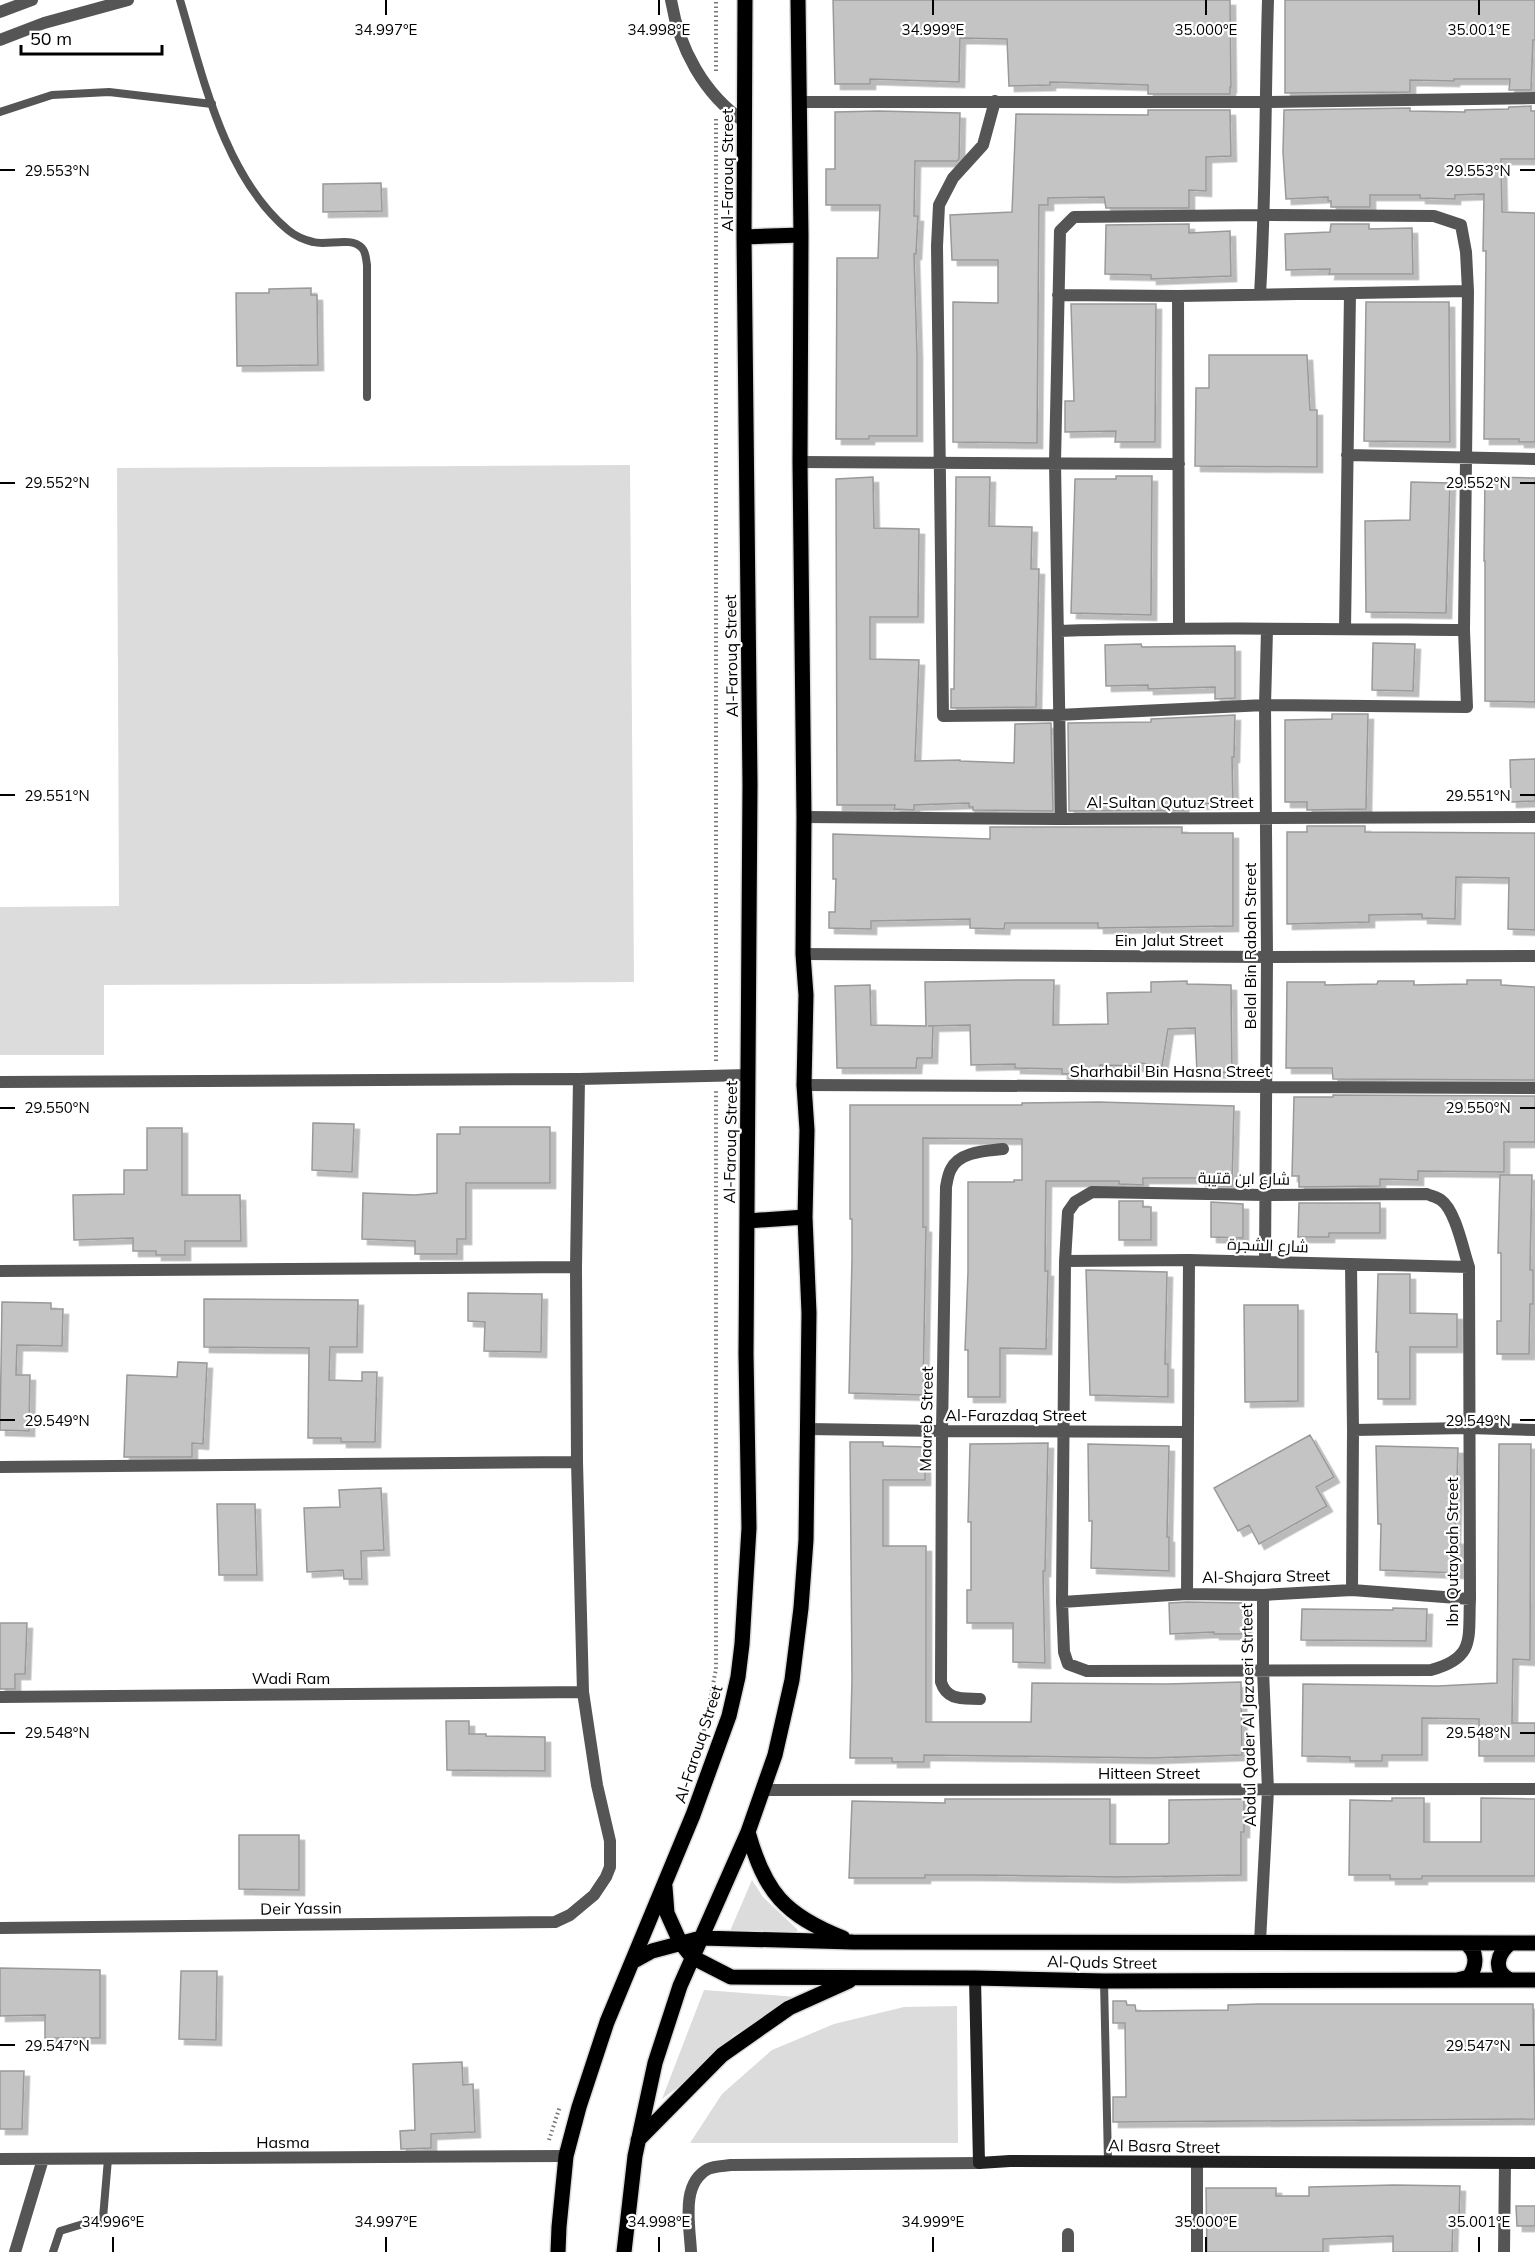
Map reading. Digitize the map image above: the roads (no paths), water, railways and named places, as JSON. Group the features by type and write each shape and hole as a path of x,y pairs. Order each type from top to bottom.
{"main road":[{"name":"Al-Farouq Street","path":"558,2252 566,2156 579,2107 607,2022 693,1815 729,1716 738,1677 749,1528 746,1354 750,784 744,237 745,0"},
{"path":"624,2252 638,2140 655,2063 680,1986 748,1832 775,1755 792,1680 801,1608 806,1540 809,1313 805,1217 807,1130 804,1085 806,995 803,954 798,0"},
{"path":"744,237 801,235"},
{"path":"747,1221 805,1217"},
{"path":"748,1832 755,1859 772,1889 789,1910 814,1926 853,1942"},
{"name":"Al-Quds Street","path":"664,1884 667,1913 680,1942 692,1957 731,1977 975,1978 1104,1982 1535,1980"},
{"name":"Al-Quds Street","path":"632,1962 651,1951 701,1938 853,1942 1535,1943"},
{"path":"1458,1980 1468,1977 1475,1965 1473,1950 1465,1943"},
{"path":"1510,1980 1499,1972 1498,1966 1501,1953 1511,1943"},
{"path":"975,1978 979,2163"},
{"path":"638,2140 722,2055 789,2008 856,1979"},
{"name":"Al Basra Street","path":"979,2163 1010,2161 1535,2163"}],"street":[{"path":"0,12 32,0"},
{"path":"0,40 44,23 128,0"},
{"path":"659,0 672,5 690,57 706,87 725,108 745,122"},
{"path":"1260,294 1265,215 1264,102 1268,0"},
{"path":"799,102 1264,102 1535,98"},
{"path":"995,101 983,145 953,178 939,205 937,246 943,716 1058,714 1265,705 1467,707 1464,630 1468,291 1466,252 1461,225 1434,216 1074,217 1060,231 1055,462 1059,631 1058,714 1061,819"},
{"path":"1058,295 1178,296 1468,291"},
{"path":"1345,629 1350,293"},
{"path":"1178,296 1179,627"},
{"path":"1347,455 1535,459"},
{"path":"800,462 1179,464"},
{"path":"1059,631 1179,627 1267,630 1464,630"},
{"name":"Belal Bin Rabah Street","path":"1265,1262 1267,630"},
{"name":"Al-Sultan Qutuz Street","path":"804,817 1061,819 1535,817"},
{"name":"Ein Jalut Street","path":"803,954 1535,956"},
{"path":"0,1082 749,1076"},
{"name":"Deir Yassin","path":"0,1928 555,1922 570,1915 594,1894 610,1867 610,1841 597,1785 583,1692 577,1462 576,1267 579,1079"},
{"name":"Sharhabil Bin Hasna Street","path":"804,1085 1535,1088"},
{"name":"Maareb Street","path":"980,1699 951,1697 946,1693 941,1682 946,1187 951,1168 963,1158 975,1153 1004,1149"},
{"name":"شارع ابن قتيبة","path":"1065,1261 1068,1212 1074,1202 1092,1192 1265,1195"},
{"name":"Ibn Qutaybah Street","path":"1062,1602 1064,1652 1068,1664 1087,1671 1431,1671 1458,1660 1468,1646 1470,1599 1469,1267 1453,1217 1441,1200 1427,1194 1265,1195"},
{"path":"1187,1594 1189,1260"},
{"name":"شارع الشجرة","path":"1065,1261 1189,1260 1469,1267"},
{"path":"1062,1602 1065,1261"},
{"path":"1351,1264 1352,1590"},
{"path":"0,1271 576,1267"},
{"path":"1353,1431 1468,1428 1535,1430"},
{"name":"Al-Farazdaq Street","path":"807,1429 1188,1432"},
{"path":"0,1467 577,1462"},
{"name":"Al-Shajara Street","path":"1062,1602 1187,1594 1263,1594 1352,1590 1470,1599"},
{"name":"Abdul Qader Al Jazaeri Strteet","path":"1260,1942 1268,1790 1263,1671 1263,1594"},
{"name":"Wadi Ram","path":"0,1697 583,1692"},
{"name":"Hitteen Street","path":"763,1790 1535,1789"},
{"name":"Hasma","path":"0,2159 566,2156"},
{"path":"15,2252 43,2159"},
{"path":"691,2252 690,2194 696,2177 709,2168 731,2165 979,2163"},
{"path":"1197,2163 1197,2252"},
{"path":"1504,2252 1505,2163"},
{"path":"1068,2234 1068,2252"}],"lane":[{"path":"180,0 212,105 231,152 260,202 290,232 314,242 353,243 361,246 365,253 367,265 366,397"},
{"path":"0,112 52,95 109,92 212,105"},
{"path":"1104,1982 1108,2162"},
{"path":"53,2252 60,2230 103,2218 108,2159"}]}
